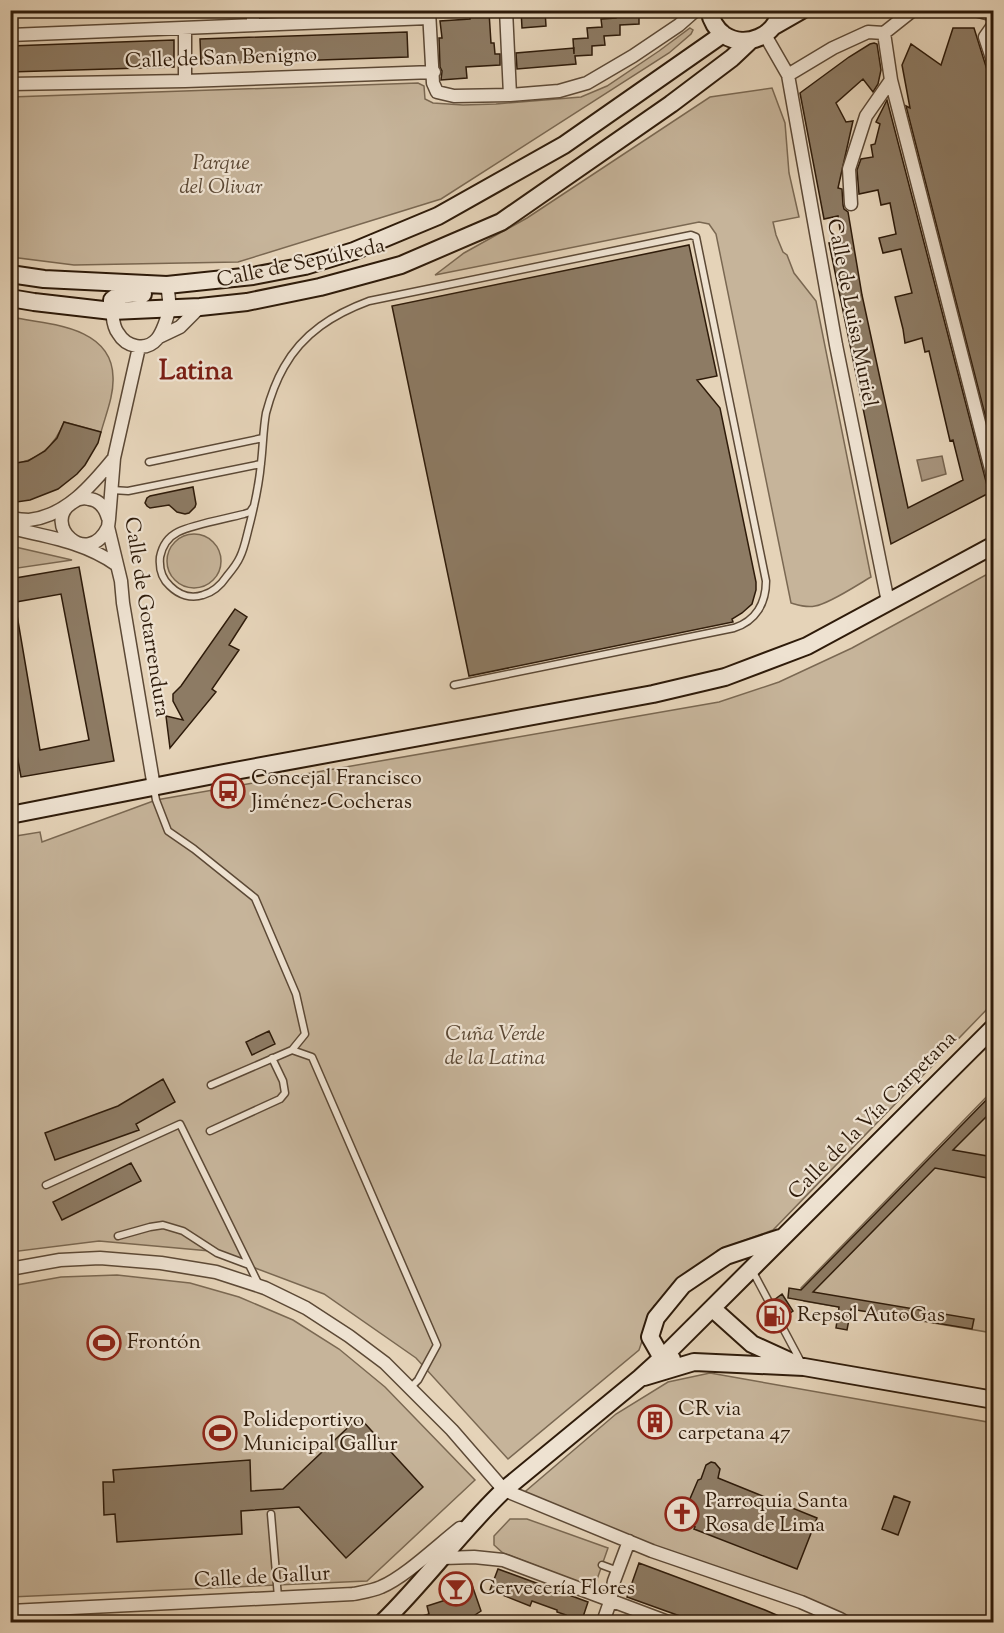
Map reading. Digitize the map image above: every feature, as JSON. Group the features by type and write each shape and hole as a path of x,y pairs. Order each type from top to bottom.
{"street":[{"path":"253,10 253,25"},
{"path":"506,10 510,95"},
{"path":"10,35 253,25 429,14 434,83 437,92 454,96 510,95 559,91 587,83 633,56 679,25 696,10"},
{"path":"709,10 712,21 723,34 735,40 767,28"},
{"name":"Calle de Sepúlveda","path":"10,298 112,311 200,307 247,302 320,287 401,265 501,222 671,104 767,28 802,10"},
{"path":"788,75 833,48 868,32 884,33 913,10"},
{"path":"975,10 993,15"},
{"path":"185,28 185,81"},
{"name":"Calle de Luisa Muriel","path":"767,28 788,75 836,345 888,602"},
{"path":"989,32 993,64"},
{"path":"884,33 891,80 993,481"},
{"name":"Calle de Sepúlveda","path":"10,274 45,279 167,285 253,276 305,266 354,251 438,216 564,145 723,34"},
{"name":"Calle de San Benigno","path":"10,84 185,81 434,72"},
{"path":"850,204 849,169 855,148 866,116 891,80"},
{"path":"159,337 169,309 167,285"},
{"path":"167,285 157,294 123,294 112,300 114,325 118,335 128,343 139,347 151,345 159,337 180,327 200,307"},
{"name":"Calle de Gotarrendura","path":"139,347 114,458 109,523 121,581 154,787"},
{"path":"114,458 63,513 62,527 65,534 76,543 117,565"},
{"path":"10,518 29,520 52,513 81,498 99,503 106,510 109,523 105,535 92,544 84,545 10,528"},
{"path":"10,815 642,696 725,677 807,646 993,545"},
{"name":"Calle de la Vía Carpetana","path":"383,1623 411,1595 487,1506 662,1358 993,1027"},
{"name":"Calle de la Vía Carpetana","path":"662,1358 650,1337 656,1318 683,1286 726,1256 784,1237"},
{"path":"10,1269 60,1260 100,1258 161,1263 216,1272 265,1288 306,1308 350,1336 385,1363 452,1430 504,1490 652,1551 801,1602 842,1621"},
{"path":"712,1309 752,1344 804,1367"},
{"path":"662,1358 694,1362 804,1367 993,1400"},
{"path":"640,1378 694,1362"},
{"name":"Calle de Gallur","path":"10,1611 353,1594 369,1591 383,1586 412,1566 487,1506"},
{"path":"603,1623 614,1581 629,1541"},
{"path":"443,1558 474,1557 503,1560 668,1623"}],"lane":[{"path":"254,507 250,512 244,514 176,532 167,540 161,551 159,563 168,585 189,597 201,596 220,586 240,559 254,507 266,412 274,390 285,366 302,342 340,313 369,301 691,235 696,237 766,581 765,596 759,609 748,621 734,628 454,685"},
{"path":"149,462 263,438"},
{"path":"111,490 128,491 261,464"},
{"path":"154,787 156,800 168,831 255,898 296,994 305,1034 292,1050 211,1085"},
{"path":"292,1050 312,1057 437,1345 418,1380 410,1388"},
{"path":"210,1131 280,1099 285,1093 284,1081 272,1058"},
{"path":"46,1185 180,1125 259,1286"},
{"path":"118,1236 163,1225 183,1231 218,1253 249,1265"},
{"path":"752,1269 804,1367"},
{"path":"271,1514 278,1597"},
{"path":"602,1565 618,1571"}],"green space":[{"name":"Parque del Olivar","path":"690,28 693,30 691,34 669,53 441,199 238,262 74,265 11,257 11,97 418,83 424,86 425,99 433,103 496,104 581,97 607,86"},
{"path":"772,88 785,123 789,173 799,217 773,222 783,252 787,255 794,273 816,301 871,577 835,598 812,607 791,603 716,234 709,224 699,222 435,275 464,253 527,218 710,97"},
{"path":"10,317 75,330 90,337 102,347 110,360 113,377 111,398 101,432 64,422 56,438 44,451 29,460 11,464"},
{"path":"194,534 204,536 213,542 219,551 221,561 219,571 213,580 204,586 194,588 184,586 175,580 169,571 167,561 169,551 175,542 184,536"},
{"path":"11,546 72,560 11,569"},
{"name":"Cuña Verde de la Latina","path":"993,571 993,1003 773,1230 718,1250 654,1306 639,1350 508,1459 416,1358 324,1294 210,1251 99,1241 11,1252 10,837 40,832 42,842 156,800 719,702 779,682 852,648"},
{"path":"993,1090 993,1333 804,1301 801,1288"},
{"name":"Polideportivo Municipal Gallur","path":"117,1275 190,1283 239,1297 293,1320 339,1349 385,1387 475,1480 367,1581 11,1597 11,1286 61,1277"},
{"path":"710,1373 993,1423 993,1622 845,1622 520,1496 616,1414 668,1382"},
{"path":"510,1519 527,1519 608,1548 594,1588 503,1553 494,1545 494,1536"}],"shaded area":[{"path":"942,456 946,474 922,481 917,460"}],"building":[{"path":"521,10 545,10 546,26 522,28"},
{"path":"616,10 639,10 639,24 620,25 620,35 604,36 605,45 592,46 592,55 575,56 576,64 517,69 516,53 574,48 573,39 588,38 587,28 602,27 601,19 616,18"},
{"path":"489,12 491,43 494,43 495,54 500,54 500,65 466,67 467,78 441,80 440,21 470,19 470,13"},
{"path":"953,28 974,28 993,89 993,446 906,106 910,108 902,65 911,44 941,65"},
{"path":"407,32 408,57 201,64 200,39"},
{"path":"174,40 174,67 10,72 10,46"},
{"path":"874,43 877,44 881,70 878,84 873,92 863,79 836,103 846,122 853,121 838,188 842,189 844,209 848,212 862,295 908,508 963,480 953,440 950,441 929,351 925,352 922,338 905,343 895,297 912,293 901,249 883,253 879,238 896,234 890,203 881,205 878,190 859,194 857,170 861,159 873,157 871,145 875,144 880,124 876,122 887,100 989,493 891,544 829,243 842,243 838,216 824,219 800,93 849,57"},
{"path":"689,245 717,376 697,380 720,408 756,582 752,604 732,619 733,622 469,676 392,306"},
{"path":"64,422 101,432 98,443 85,465 58,489 30,500 10,503 10,464 28,461 45,451 57,438"},
{"path":"193,487 196,504 189,513 177,512 169,505 150,508 145,503 150,496"},
{"path":"79,567 114,761 21,777 10,717 10,616 17,615 40,750 89,740 61,594 10,603 10,579"},
{"path":"235,609 247,617 229,645 239,650 212,689 216,692 170,748 166,716 183,720 173,701 173,694"},
{"path":"269,1031 275,1044 252,1055 246,1042"},
{"path":"163,1079 175,1102 136,1124 139,1130 55,1160 45,1133 118,1106"},
{"path":"993,1093 993,1110 953,1150 993,1157 993,1179 935,1168 813,1292 974,1319 972,1329 851,1309 847,1330 836,1328 839,1307 788,1298 789,1288 801,1290"},
{"path":"131,1163 141,1181 62,1220 53,1202"},
{"path":"782,1294 793,1311 783,1318 774,1300"},
{"path":"765,1306 775,1324 771,1327 759,1310"},
{"name":"CR via carpetana 47","path":"653,1407 668,1423 651,1438 639,1425 642,1422 640,1419"},
{"path":"359,1417 423,1487 346,1558 299,1507 241,1511 242,1534 117,1542 115,1514 104,1515 103,1482 114,1482 113,1470 250,1460 251,1491 283,1489"},
{"path":"711,1462 720,1469 718,1478 817,1518 797,1569 694,1529 695,1527 675,1519 681,1506 686,1508 706,1465"},
{"path":"894,1496 910,1502 898,1535 882,1529"},
{"path":"639,1563 795,1623 703,1623 627,1597"},
{"path":"498,1569 588,1602 581,1623 563,1623 566,1615 557,1610 532,1601 530,1606 490,1590"},
{"path":"471,1582 481,1611 475,1615 477,1623 409,1623 409,1620 429,1614 427,1606 452,1598 448,1590"}],"place":[{"name":"Concejal Francisco Jiménez-Cocheras","path":"228,791"},
{"name":"Repsol AutoGas","path":"774,1316"},
{"name":"Frontón","path":"104,1343"},
{"name":"CR via carpetana 47","path":"655,1422"},
{"name":"Polideportivo Municipal Gallur","path":"220,1433"},
{"name":"Parroquia Santa Rosa de Lima","path":"682,1514"},
{"name":"Cervecería Flores","path":"456,1589"}],"district":[{"name":"Latina","path":"196,372"}]}
